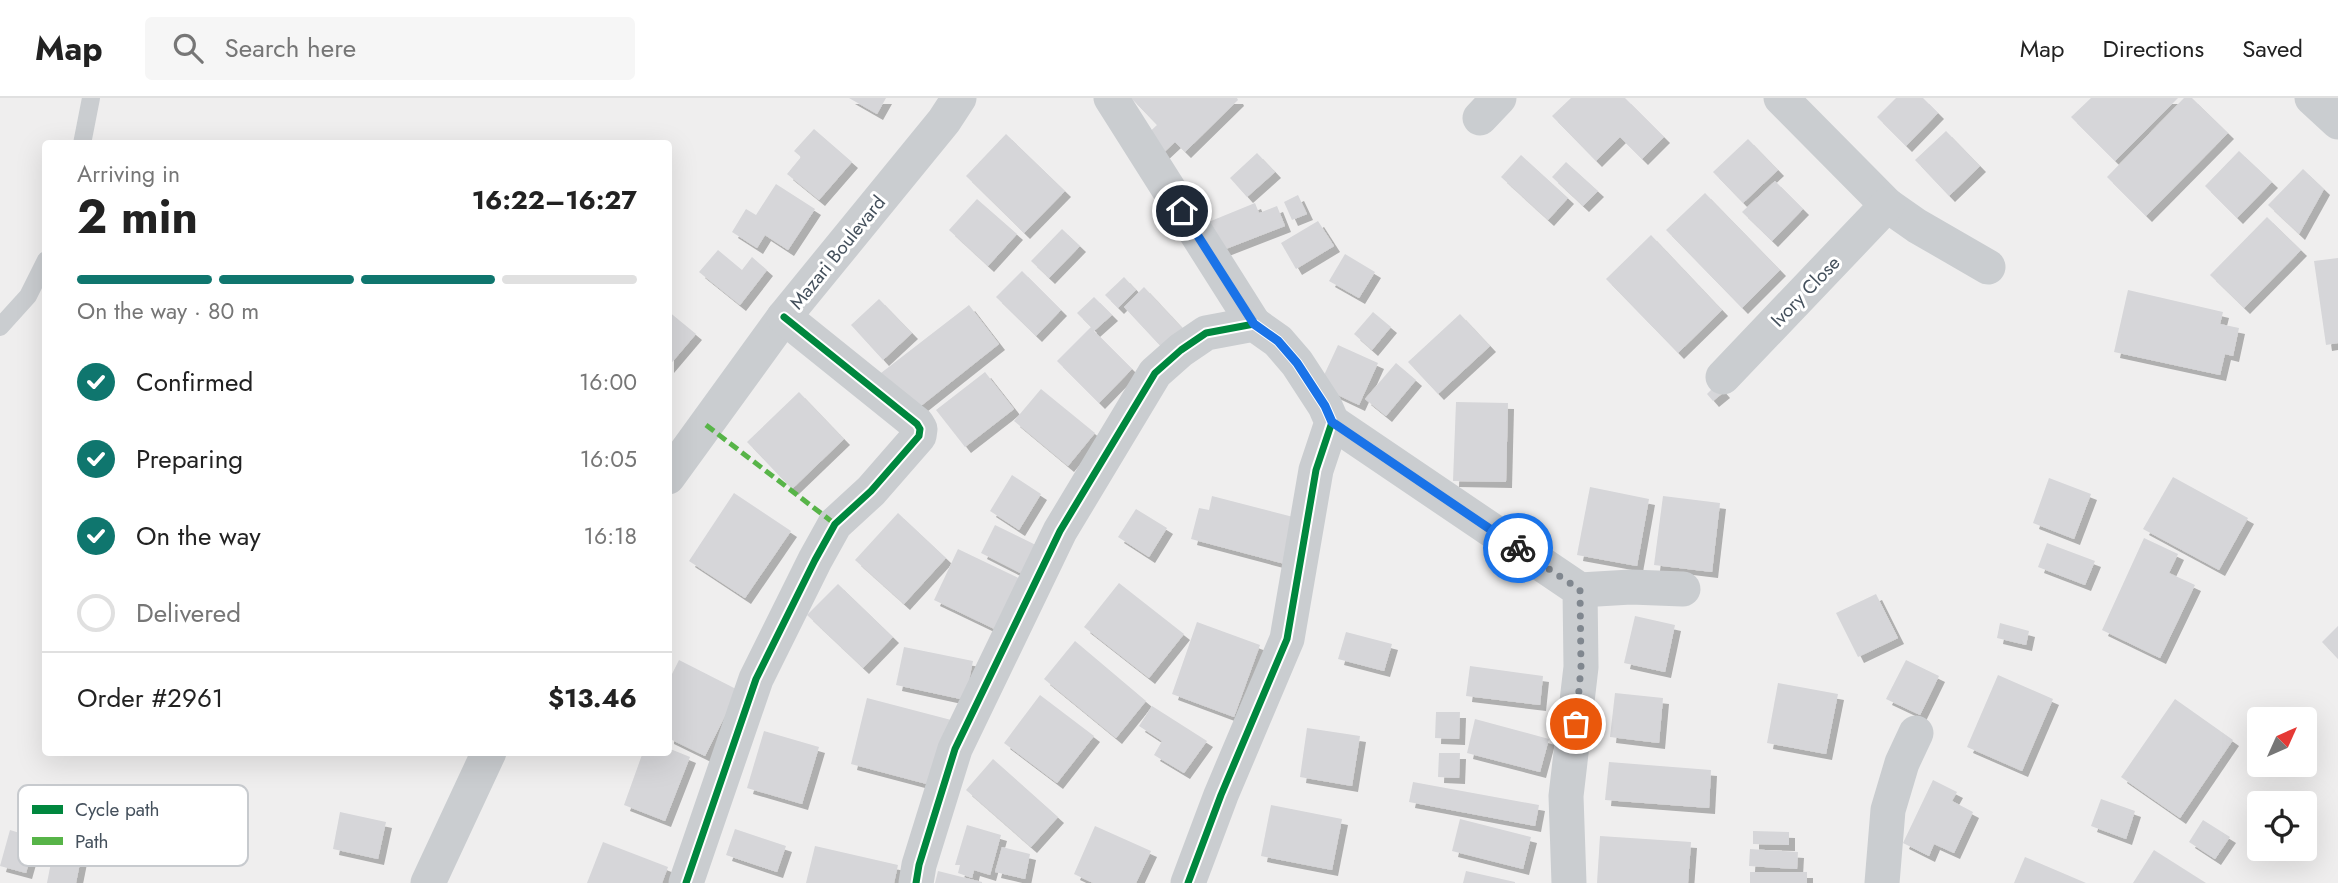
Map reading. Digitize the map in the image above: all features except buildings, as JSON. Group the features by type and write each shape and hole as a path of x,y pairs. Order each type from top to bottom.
{"street":[{"name":"Mazari Boulevard","path":"672,471 784,317 944,121 959,98"},
{"path":"1111,98 1254,324 1278,341 1297,363 1325,406 1332,422 1580,590 1631,587 1684,589"},
{"path":"1781,98 1886,205 1988,267"},
{"path":"2312,98 2338,122"},
{"name":"Ivory Close","path":"1723,377 1886,205"},
{"path":"686,883 756,679 815,560 835,524 871,491 919,436 920,429 917,424 784,317"},
{"path":"916,883 919,865 955,748 1060,531 1155,373 1206,333 1254,324"},
{"path":"1188,883 1221,795 1287,639 1316,470 1332,422"},
{"path":"1569,883 1566,796 1581,667 1580,590"},
{"path":"1882,883 1888,810 1902,763 1916,733"},
{"path":"428,883 487,756"}],"lane":[{"path":"83,140 91,98"},
{"path":"0,327 28,296 42,268"}],"marked path":[{"path":"706,425 835,524"}],"cycle path":[{"path":"686,883 756,679 815,560 835,524 871,491 919,436 920,429 917,424 784,317"},
{"path":"916,883 919,865 955,749 1060,531 1155,373 1206,333 1254,324 1278,341 1297,363 1325,406 1332,422 1316,470 1287,639 1221,795 1188,883"}],"way so far":[{"path":"1518,548 1580,590 1581,667 1576,724"}],"route":[{"path":"1182,211 1254,324 1278,341 1297,363 1325,406 1332,422 1518,548"}]}
